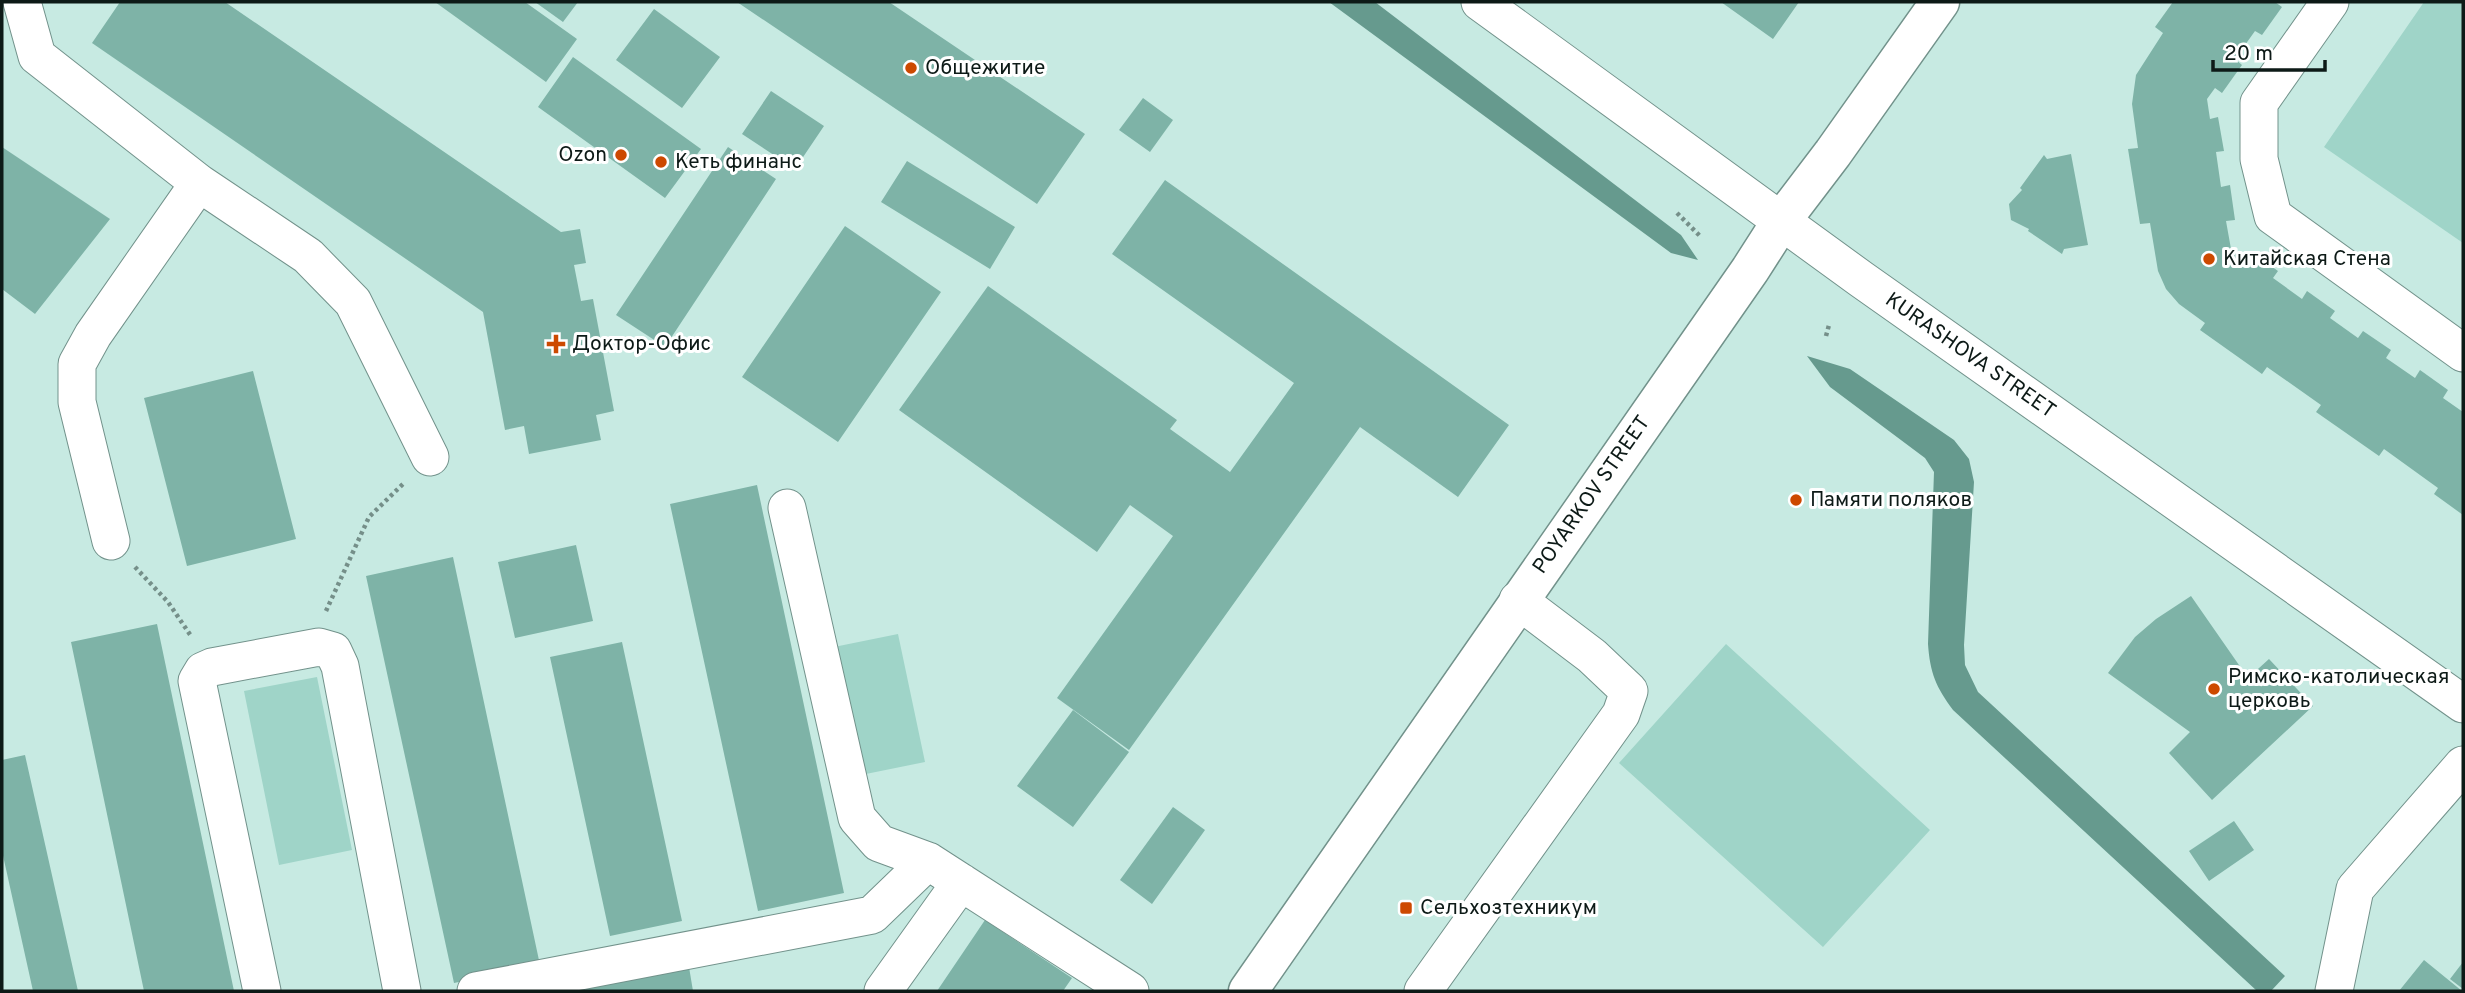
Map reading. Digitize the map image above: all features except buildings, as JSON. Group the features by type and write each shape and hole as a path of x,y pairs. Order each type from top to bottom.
{"main road":[{"name":"POYARKOV STREET","path":"1248,991 1782,220 1940,2"}],"street":[{"path":"22,2 37,56 199,183 309,256 353,302 430,457"},
{"name":"KURASHOVA STREET","path":"1480,2 2463,704"},
{"path":"2330,2 2259,103 2259,159 2273,216 2463,353"},
{"path":"111,541 77,402 77,364 93,335 199,183"},
{"path":"787,508 857,818 879,843 928,861 1130,991"},
{"path":"1423,991 1621,714 1629,691 1592,656 1518,600"},
{"path":"262,991 197,681 203,671 212,667 319,647 333,651 340,666 402,991"},
{"path":"2334,991 2355,889 2463,765"},
{"path":"476,991 873,915 928,861"},
{"path":"883,991 961,882"}],"path":[{"path":"1677,213 1700,236"},
{"path":"1826,336 1829,325"},
{"path":"307,649 369,517 430,457"},
{"path":"111,541 168,602 212,667"}],"shaded area":[{"path":"1329,2 1375,2 1681,235 1698,260 1671,253"},
{"path":"2424,2 2463,2 2463,243 2324,147"},
{"path":"1807,356 1850,369 1954,440 1969,459 1974,482 1964,645 1965,665 1978,692 2285,976 2271,991 2257,991 1953,710 1935,679 1928,644 1934,472 1925,458 1830,387"},
{"path":"898,634 925,762 856,776 829,648"},
{"path":"1726,644 1930,830 1823,947 1619,763"},
{"path":"317,677 352,850 279,865 244,691"}],"place":[{"name":"Общежитие","path":"911,68"},
{"name":"Ozon","path":"621,155"},
{"name":"Кеть финанс","path":"661,162"},
{"name":"Китайская Стена","path":"2209,259"},
{"name":"Доктор-Офис","path":"556,344"},
{"name":"Памяти поляков","path":"1796,500"},
{"name":"Римско-католическая церковь","path":"2214,689"},
{"name":"Сельхозтехникум","path":"1406,908"}]}
